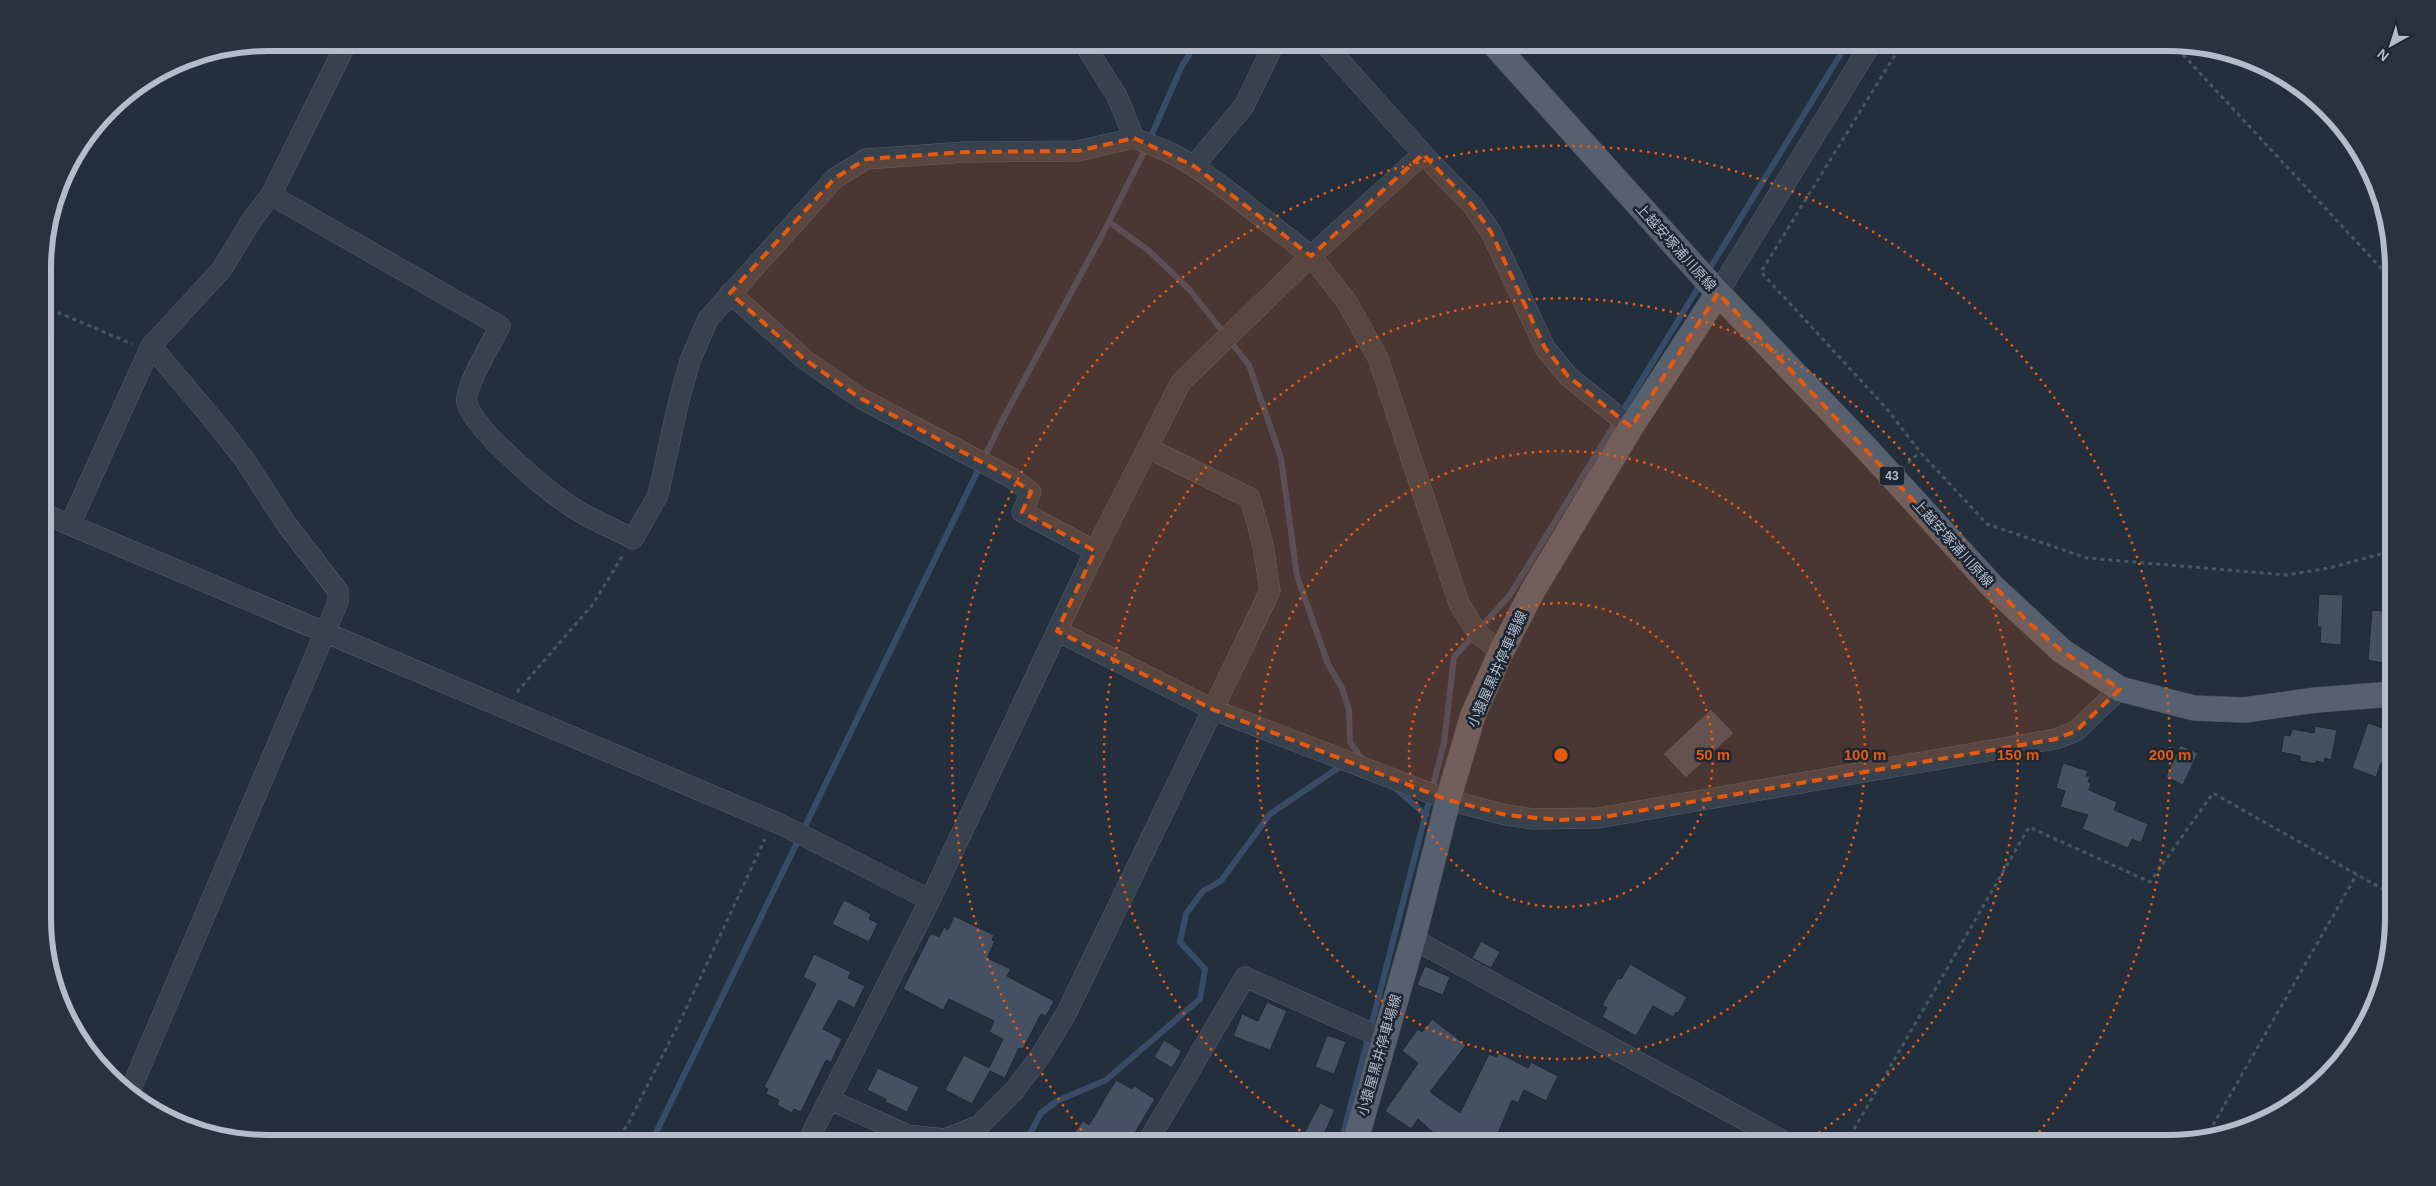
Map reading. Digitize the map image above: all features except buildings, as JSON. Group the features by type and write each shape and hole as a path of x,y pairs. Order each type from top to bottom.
{"main road":[{"name":"上越安塚浦川原線","path":"1500,51 1718,293 1866,448 1993,587 2028,622 2062,651 2120,688 2194,708 2244,710 2316,700 2385,695"},
{"name":"小猿屋黒井停車場線","path":"1357,1135 1383,1038 1413,939 1448,800 1474,715 1501,652 1532,592 1631,428 1718,293"}],"street":[{"path":"70,524 150,348 222,269 253,218 271,195 343,51"},
{"path":"1089,51 1117,96 1134,138"},
{"path":"1194,166 1244,106 1271,51"},
{"path":"1332,51 1423,154 1472,205 1491,232 1545,348 1568,376 1631,428"},
{"path":"1718,293 1866,51"},
{"path":"271,195 500,326 471,383 467,402 473,418 491,440 572,507 633,539 658,495 679,400 690,361 708,319 835,178 866,159 965,152 1078,150 1134,138 1169,152 1194,166 1311,256 1347,302 1378,358 1458,603 1478,634 1501,652"},
{"path":"811,1135 930,900 1095,551 1181,382 1311,256 1423,154"},
{"path":"730,293 804,359 860,398 1010,477 1031,492 1022,512 1095,551"},
{"path":"132,1087 338,602 338,591 287,525 244,459 216,423 150,348"},
{"path":"955,1135 980,1125 1014,1091 1039,1058 1066,1014 1270,592 1263,545 1250,498 1148,448"},
{"path":"51,517 778,823 930,900"},
{"path":"1057,631 1214,710 1448,800 1506,815 1533,819 1598,818 2056,739 2076,731 2120,688"},
{"path":"1413,939 1772,1135"},
{"path":"1152,1135 1245,977 1383,1038"},
{"path":"830,1100 908,1135"}],"path":[{"path":"1897,51 1761,272 1888,409 1920,452 1987,524 2087,558 2287,575 2329,568 2385,553"},
{"path":"2179,52 2385,272"},
{"path":"51,309 150,348"},
{"path":"504,708 532,672 593,604 633,539"},
{"path":"1851,1135 2029,827 2150,882 2213,793 2385,890"},
{"path":"620,1135 628,1124 778,823"},
{"path":"2210,1131 2357,874"}],"highlighted area":[{"path":"1134,138 1194,166 1311,256 1423,154 1472,205 1491,232 1545,348 1568,376 1631,427 1718,293 2028,622 2062,651 2120,689 2076,731 2056,739 1598,818 1560,820 1506,815 1448,800 1214,710 1057,631 1095,551 1022,512 1031,492 1010,477 860,398 804,359 730,293 835,178 866,159 965,152 1078,151"}],"waterway":[{"path":"655,1135 1003,419 1100,239 1143,154 1182,66 1191,51"},
{"path":"1707,273 1843,51"},
{"path":"1109,222 1148,250 1189,289 1249,365 1281,458 1297,576 1328,664 1342,688 1349,710 1350,742 1362,759"},
{"path":"1343,1135 1444,743 1454,657 1510,595 1701,283"},
{"path":"1029,1135 1041,1113 1057,1101 1106,1080 1200,999 1205,969 1180,942 1186,914 1203,891 1221,881 1270,814 1344,764"},
{"path":"1394,787 1426,815"}]}
